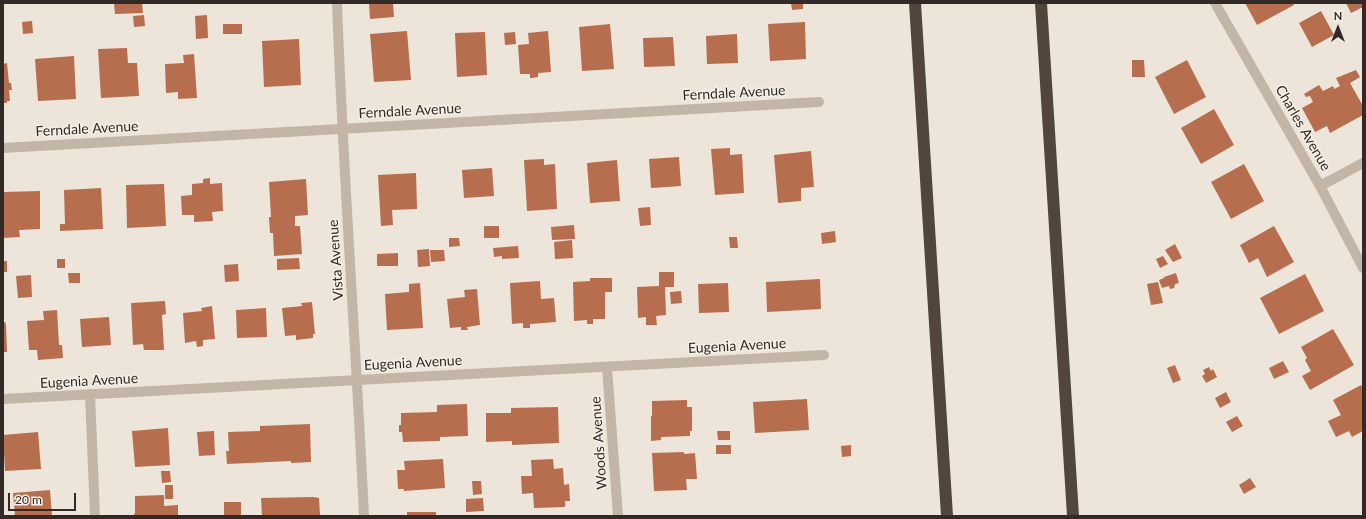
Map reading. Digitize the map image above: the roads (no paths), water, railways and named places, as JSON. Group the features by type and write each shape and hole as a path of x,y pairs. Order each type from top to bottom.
{"highway":[{"path":"915,3 947,516"},
{"path":"1042,3 1073,516"}],"street":[{"name":"Vista Avenue","path":"337,3 342,129 358,380 364,516"},
{"name":"Charles Avenue","path":"1215,3 1320,186 1363,268"},
{"name":"Ferndale Avenue","path":"3,148 819,102"},
{"path":"1320,186 1363,163"},
{"name":"Eugenia Avenue","path":"3,399 824,355"},
{"name":"Woods Avenue","path":"607,367 618,516"},
{"path":"90,394 95,516"}]}
